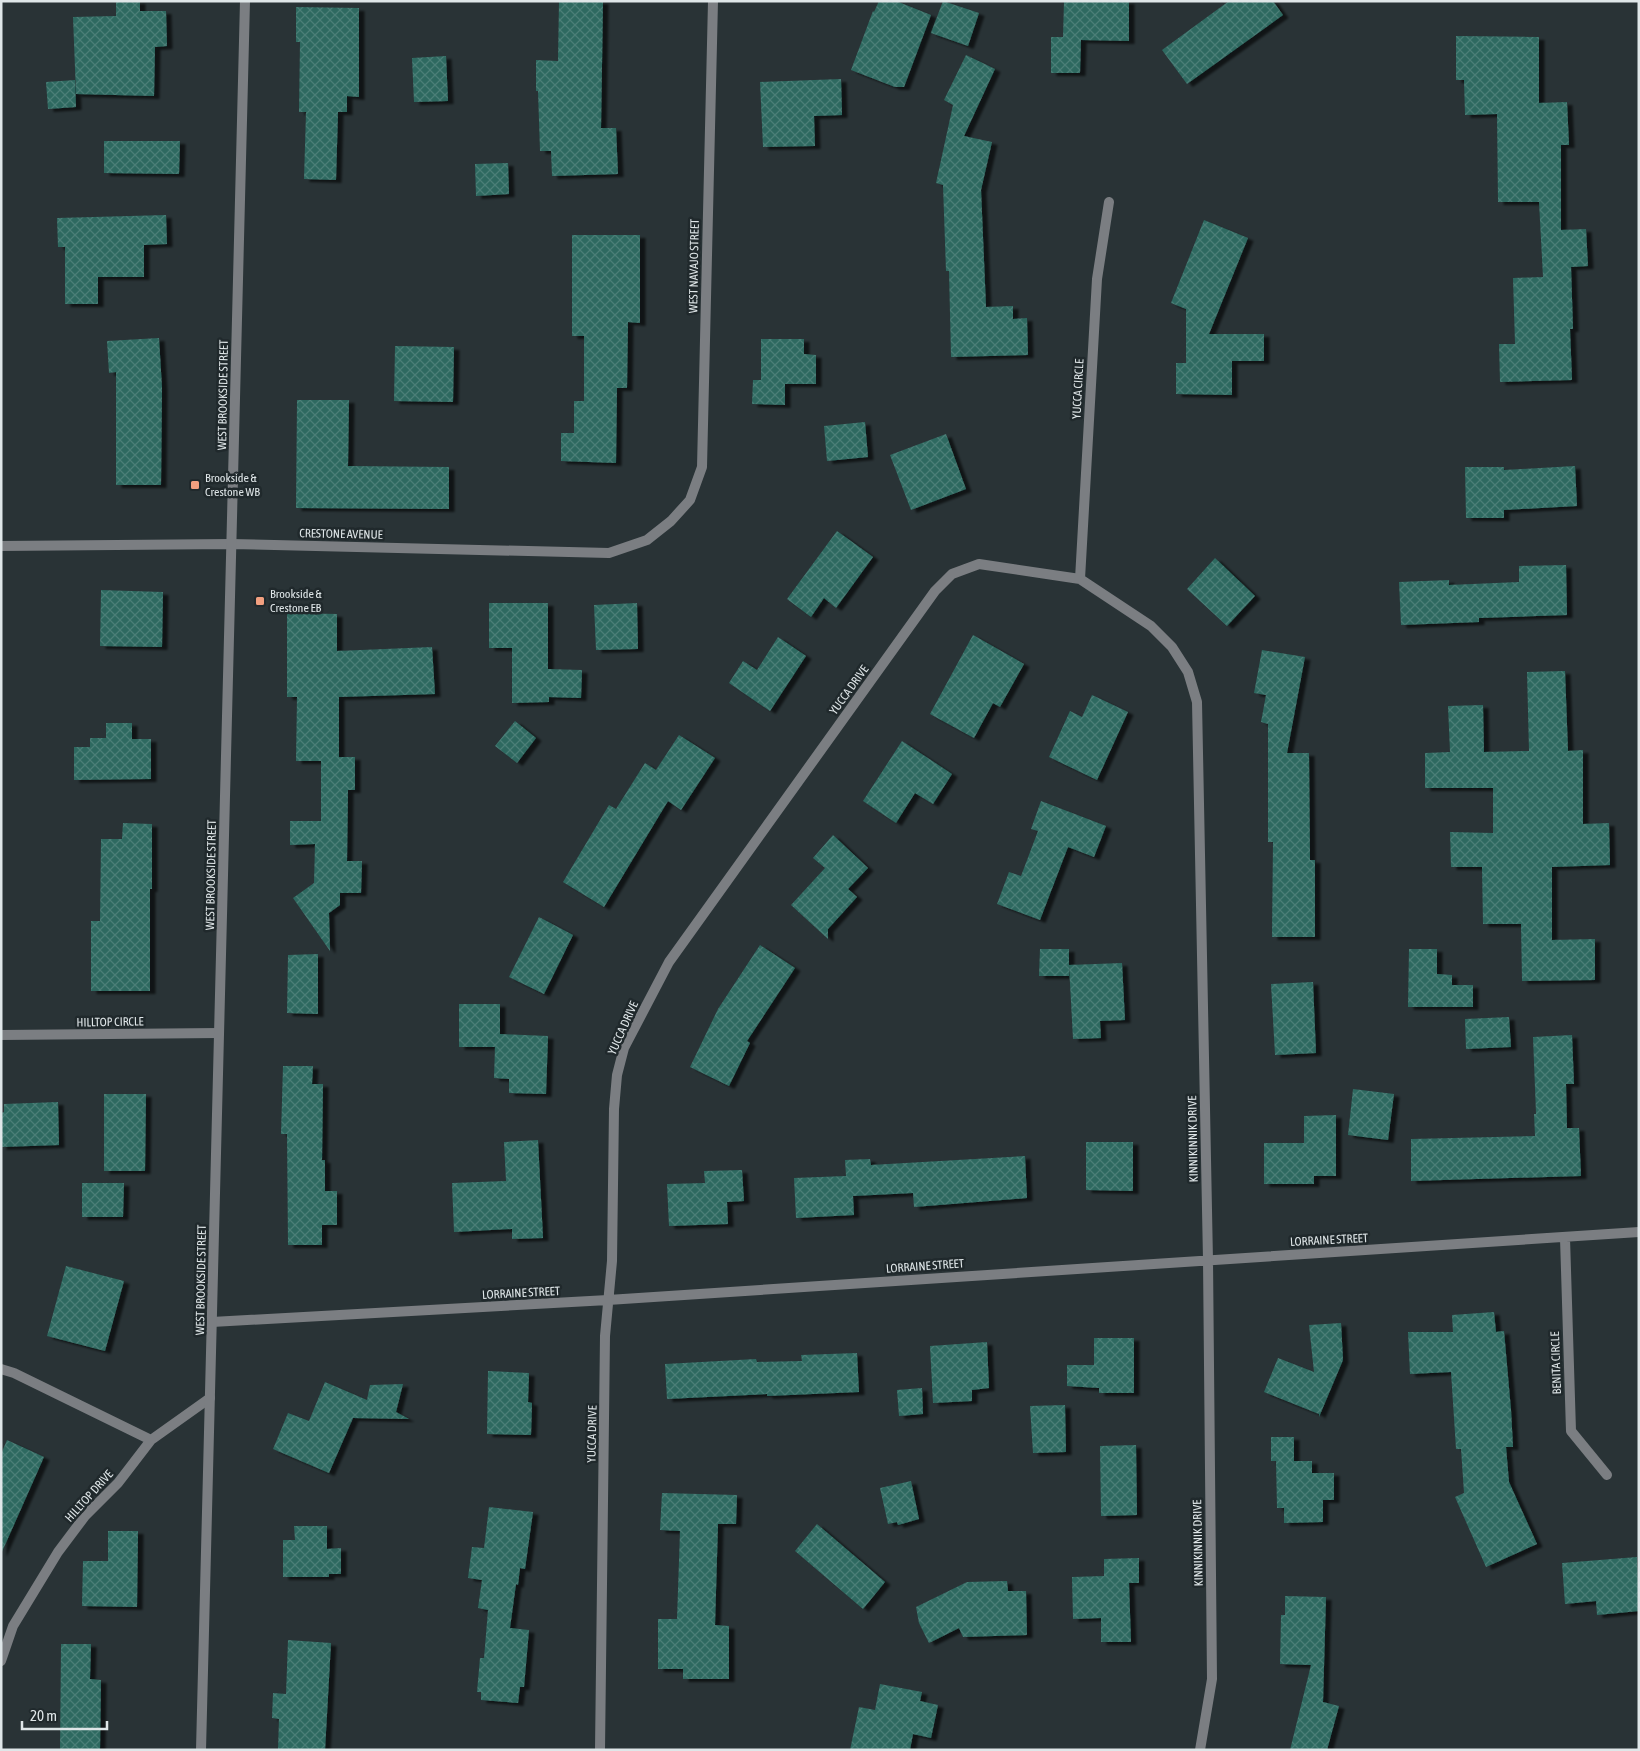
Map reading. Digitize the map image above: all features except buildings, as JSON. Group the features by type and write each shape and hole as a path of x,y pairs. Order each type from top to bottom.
{"street":[{"name":"WEST BROOKSIDE STREET","path":"201,1750 245,1"},
{"name":"WEST NAVAJO STREET","path":"672,521 690,500 702,467 713,1"},
{"name":"YUCCA CIRCLE","path":"1080,579 1097,279 1109,202"},
{"name":"CRESTONE AVENUE","path":"1,546 232,544 609,553 647,540 672,521"},
{"name":"YUCCA DRIVE","path":"600,1750 605,1336 612,1261 614,1109 617,1075 624,1048 669,962 935,591 952,574 978,564 1080,579"},
{"name":"KINNIKINNIK DRIVE","path":"1080,579 1151,626 1172,647 1188,672 1197,702 1208,1260 1212,1679 1200,1750"},
{"name":"HILLTOP CIRCLE","path":"1,1035 219,1033"},
{"name":"LORRAINE STREET","path":"212,1322 608,1300 1639,1232"},
{"name":"BENITA CIRCLE","path":"1565,1238 1571,1431 1607,1475"},
{"path":"1,1368 151,1440"},
{"name":"HILLTOP DRIVE","path":"1,1661 13,1626 58,1552 85,1516 118,1483 151,1440 210,1398"}],"place":[{"name":"Brookside & Crestone WB","path":"195,485"},
{"name":"Brookside & Crestone EB","path":"260,601"}]}
